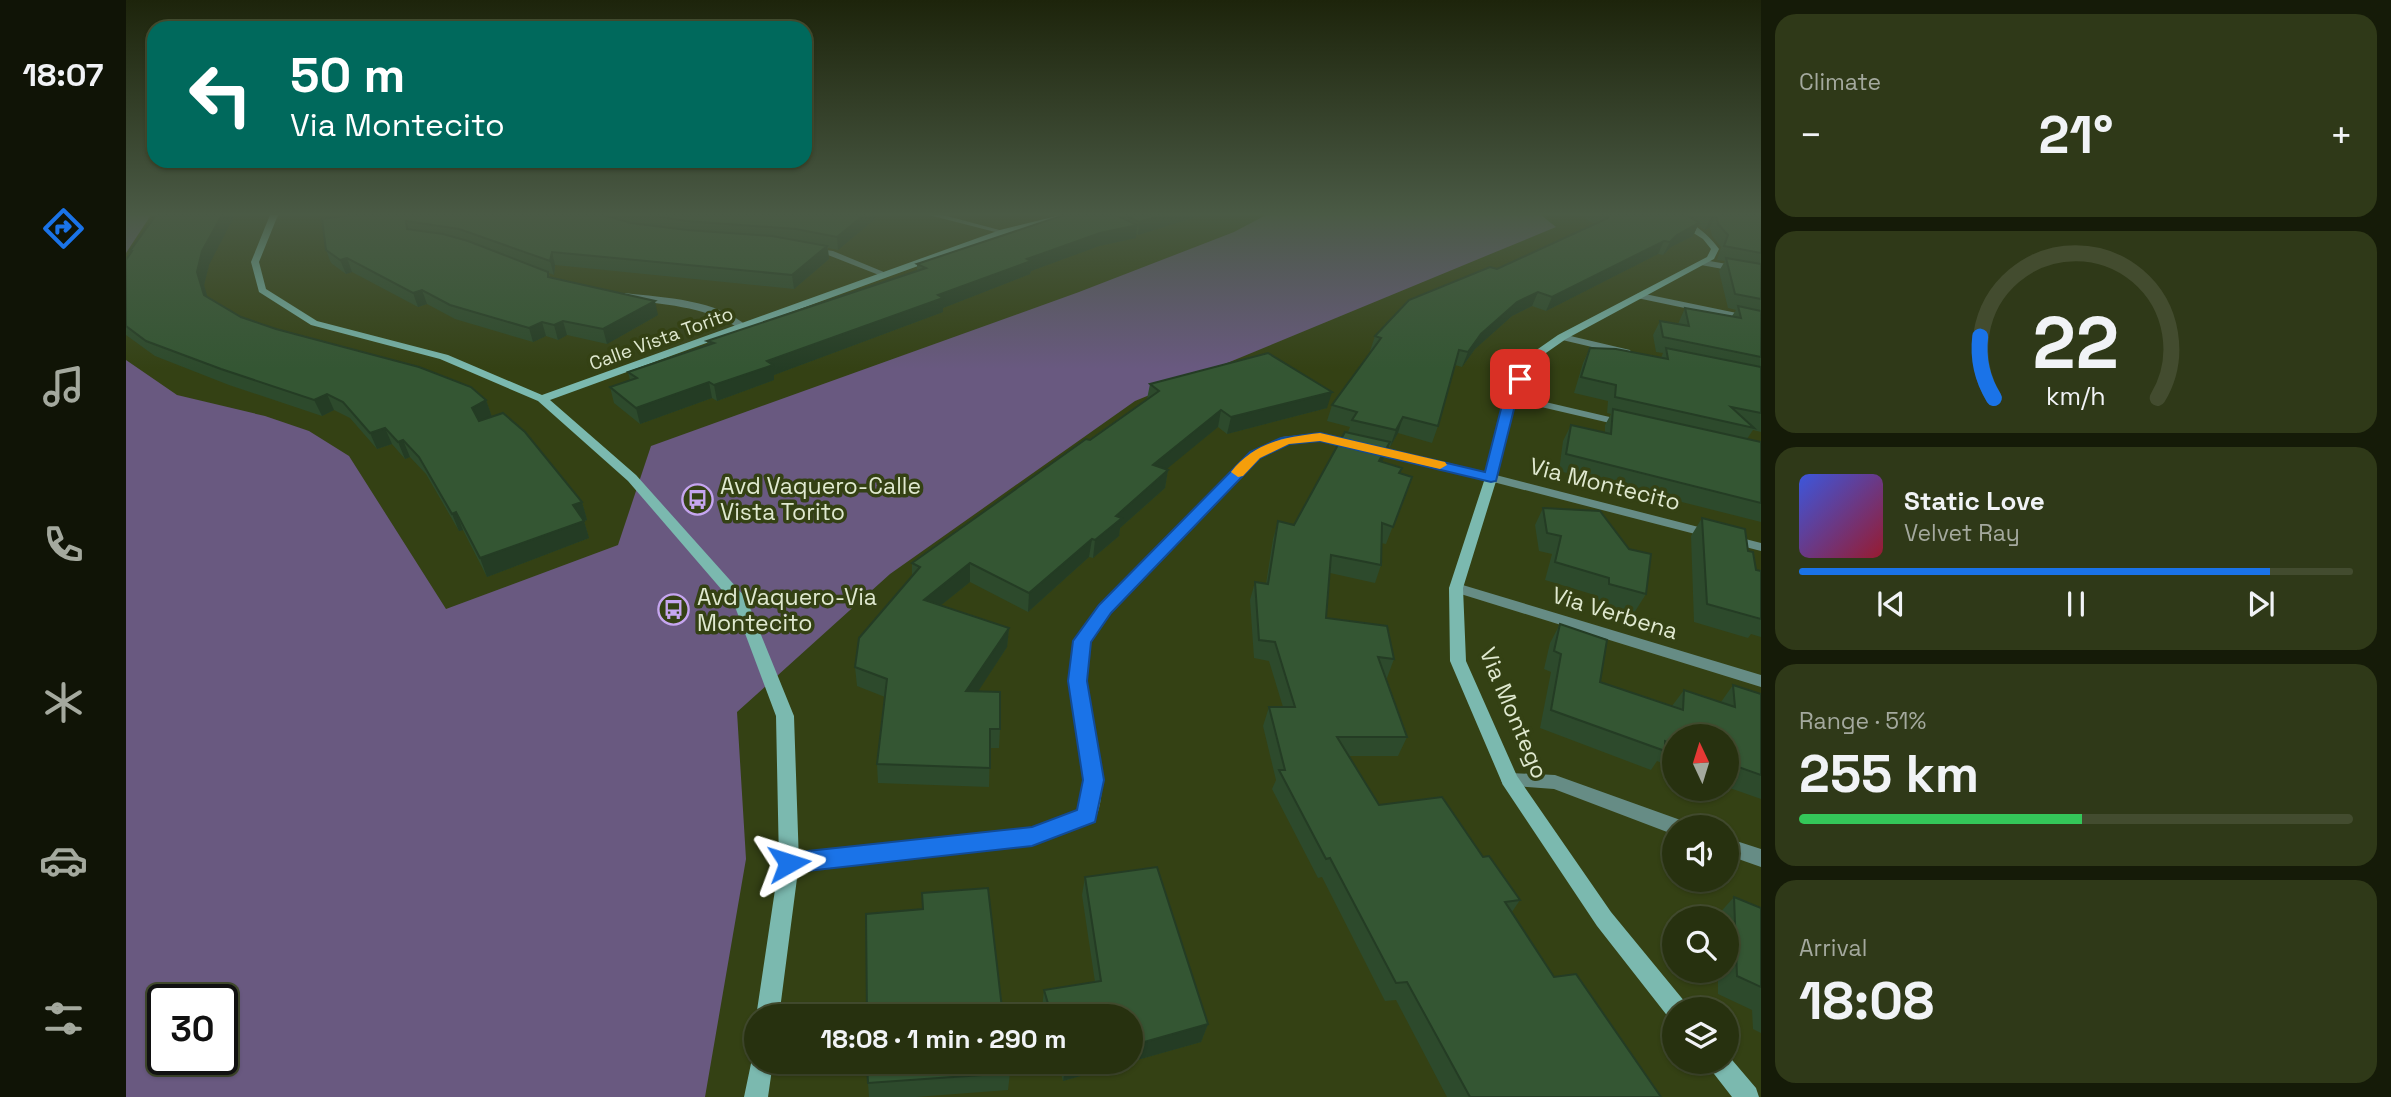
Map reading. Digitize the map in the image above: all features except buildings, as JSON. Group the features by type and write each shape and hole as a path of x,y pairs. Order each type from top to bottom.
{"street":[{"path":"256,266 262,290 314,323 444,357 542,399 632,478 741,602 785,716 789,863 769,1004"},
{"path":"864,266 887,275"},
{"name":"Calle Vista Torito","path":"542,399 911,266"},
{"name":"Via Montego","path":"1667,997 1604,919 1510,780 1458,661 1456,588 1491,478 1511,397 1529,360 1562,337 1698,266"},
{"path":"1721,266 1761,274"},
{"path":"619,295 698,304 731,318 743,327"},
{"path":"1640,296 1761,321"},
{"path":"1562,337 1643,356"},
{"path":"1511,397 1643,428"},
{"name":"Via Montecito","path":"789,863 1032,836 1087,816 1093,780 1077,681 1082,641 1105,609 1255,455 1286,440 1320,437 1761,547"},
{"name":"Via Verbena","path":"1456,588 1761,681"},
{"path":"1510,780 1555,782 1662,822"},
{"path":"1739,850 1761,858"},
{"path":"756,1097 759,1074"},
{"path":"1729,1074 1747,1097"}],"shaded area":[{"path":"1146,266 1461,266 1135,401 890,574 737,712 746,859 705,1097 126,1097 126,360 177,395 265,416 309,431 349,456 446,609 618,545 651,446"}],"slow traffic":[{"path":"1238,472 1255,455 1286,440 1320,437 1440,465"}],"place":[{"name":"Avd Vaquero-Calle Vista Torito","path":"697,499"},
{"name":"Avd Vaquero-Via Montecito","path":"674,610"}],"route":[{"path":"789,863 1032,836 1087,816 1093,780 1077,681 1082,641 1105,609 1255,455 1286,440 1320,437 1491,478 1511,397 1520,379"}]}
